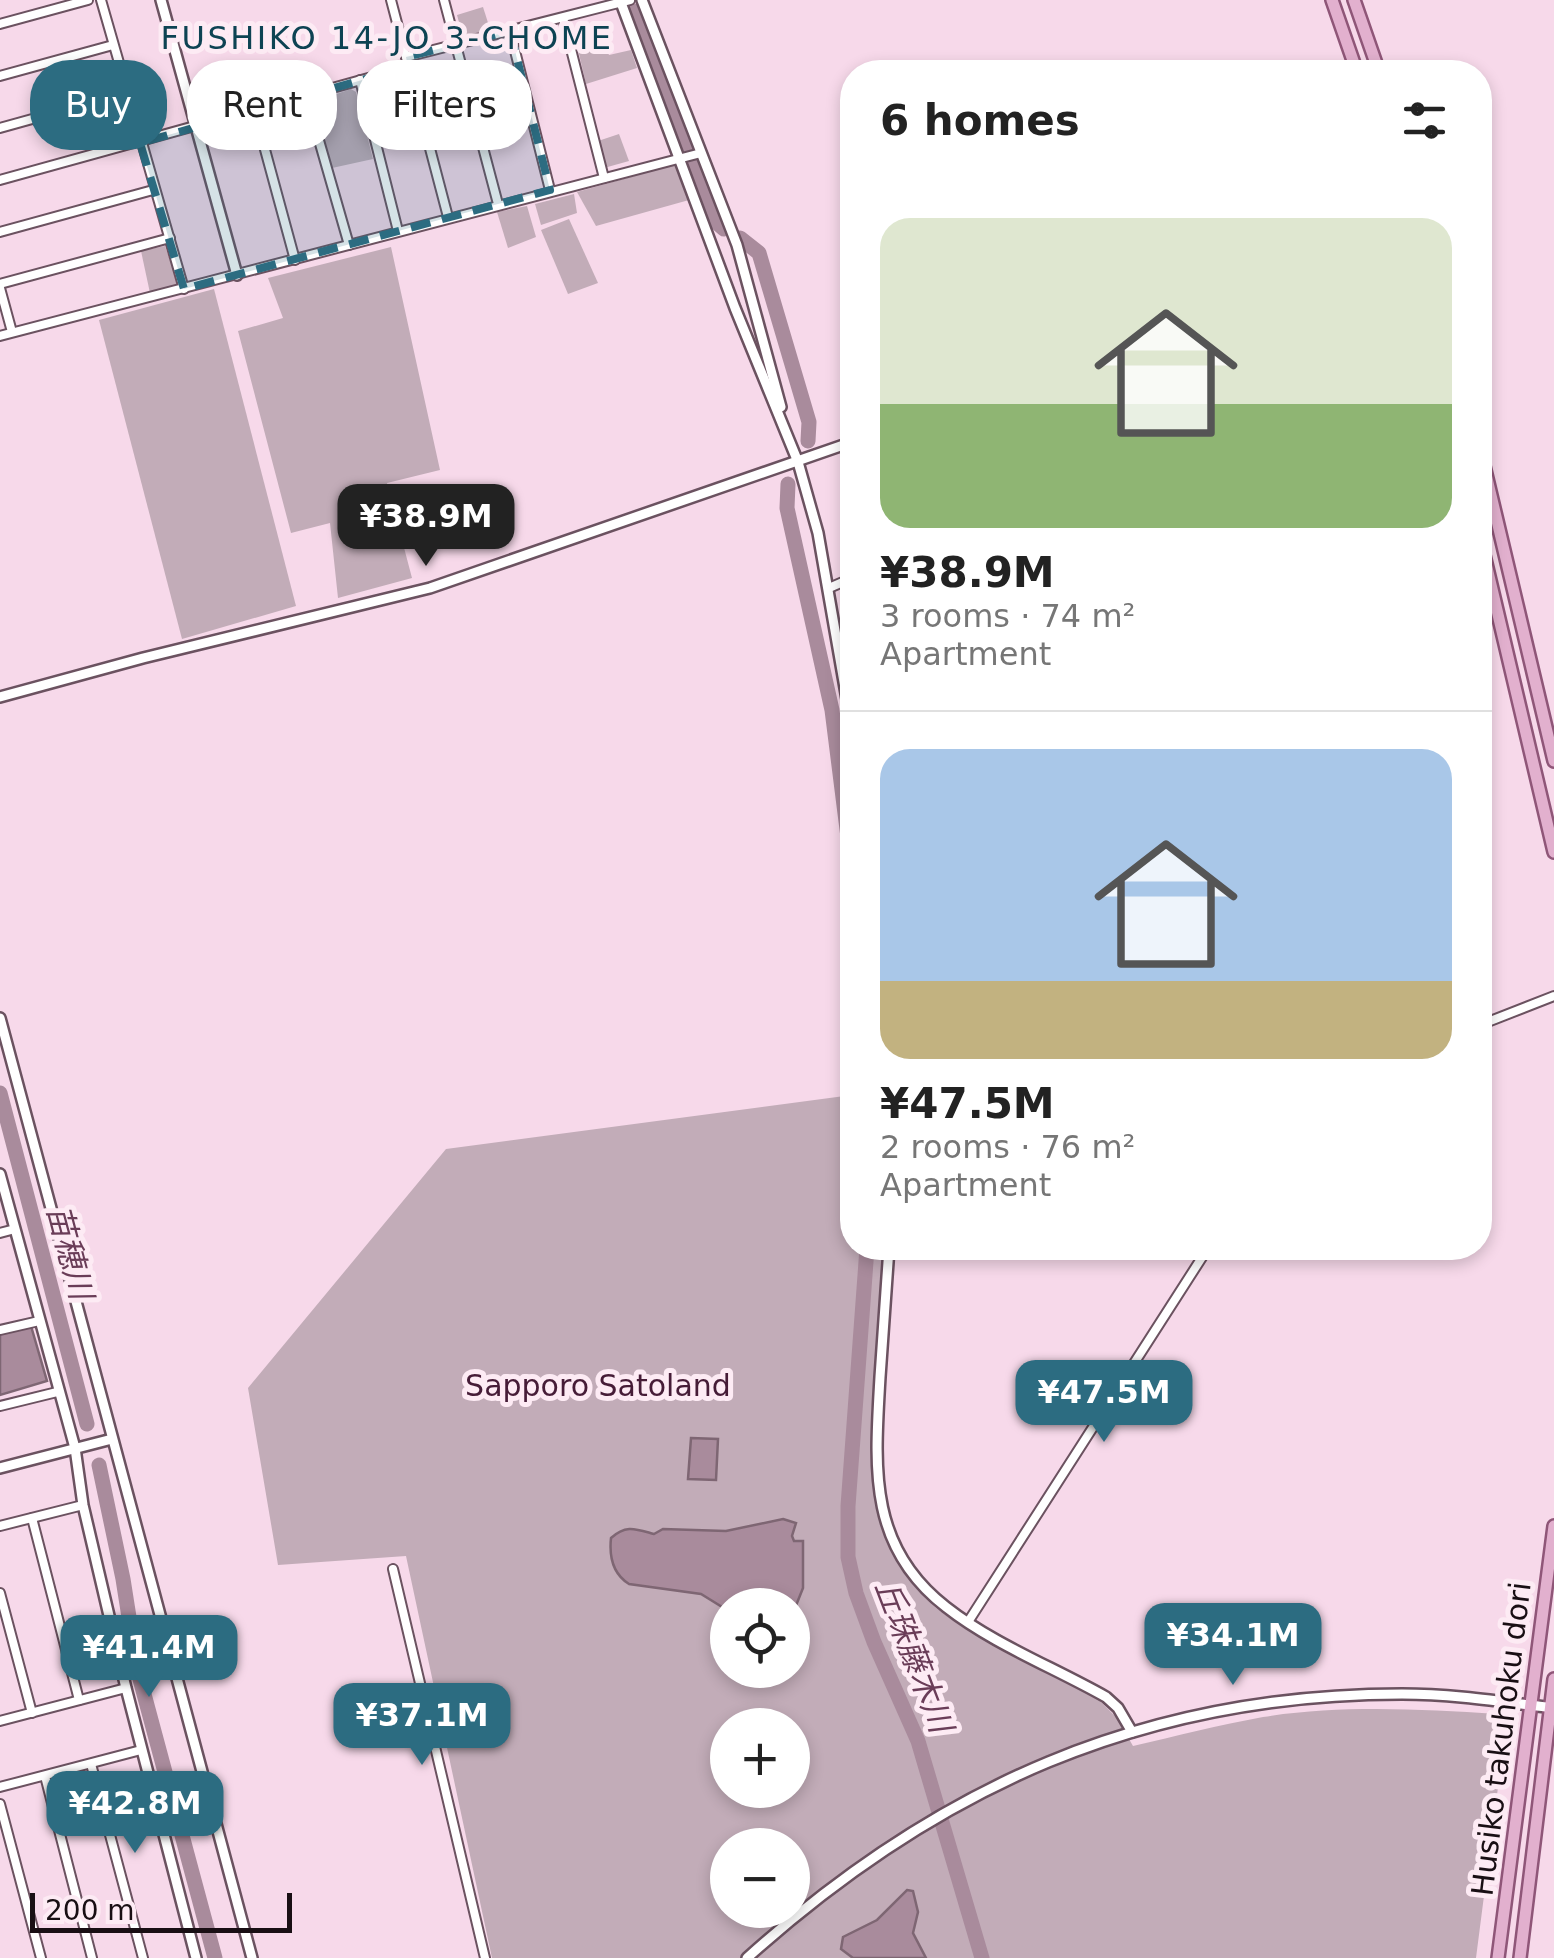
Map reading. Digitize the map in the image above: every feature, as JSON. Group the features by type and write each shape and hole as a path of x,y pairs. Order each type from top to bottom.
{"main road":[{"path":"1332,0 1353,60"},
{"path":"1354,0 1375,60"},
{"path":"1492,500 1554,761"},
{"path":"1492,589 1554,852"},
{"name":"Husiko takuhoku dori","path":"1498,1958 1554,1526"},
{"name":"Husiko takuhoku dori","path":"1520,1958 1554,1679"}],"street":[{"path":"0,24 88,0"},
{"path":"101,0 117,60"},
{"path":"161,0 187,94"},
{"path":"391,0 407,60"},
{"path":"444,0 498,204"},
{"path":"642,0 737,245 787,434"},
{"path":"406,56 624,1 679,159 798,462 829,588 840,655"},
{"path":"563,18 604,178"},
{"path":"510,32 550,190"},
{"path":"0,76 113,45"},
{"path":"0,128 30,120"},
{"path":"0,180 114,150"},
{"path":"142,150 184,289"},
{"path":"202,150 236,275"},
{"path":"265,150 295,260"},
{"path":"322,150 349,245"},
{"path":"378,150 398,231"},
{"path":"430,150 448,217"},
{"path":"0,336 701,152"},
{"path":"0,232 153,190"},
{"path":"12,332 0,286 170,238"},
{"path":"0,697 430,588 840,446"},
{"path":"829,588 840,583"},
{"path":"1492,1021 1554,996"},
{"path":"0,1018 252,1958"},
{"path":"0,1174 75,1448 83,1505 194,1958"},
{"path":"0,1233 14,1229"},
{"path":"888,1260 875,1460 882,1516 904,1562 922,1585 968,1622 1106,1697 1118,1708 1132,1732"},
{"path":"968,1622 1200,1260"},
{"path":"0,1330 39,1320"},
{"path":"0,1406 57,1392"},
{"path":"0,1468 112,1439"},
{"path":"0,1526 83,1505"},
{"path":"32,1518 79,1700"},
{"path":"393,1569 485,1958"},
{"path":"0,1593 32,1712"},
{"path":"0,1721 126,1688"},
{"path":"747,1958 825,1890 930,1820 1060,1758 1132,1732 1178,1719 1289,1699 1404,1694 1552,1708"},
{"path":"0,1788 141,1750"},
{"path":"91,1764 143,1958"},
{"path":"45,1776 92,1958"},
{"path":"0,1804 41,1958"}],"highlighted area":[{"path":"510,31 550,190 184,289 140,143 408,67 406,57"}],"green space":[{"path":"483,7 490,29 463,37 457,15"},
{"path":"591,24 609,55 631,50 637,68 586,84 573,28"},
{"path":"351,89 356,92 357,150 371,150 373,159 332,168 327,150 337,150 337,94"},
{"path":"619,134 629,161 604,168 598,141"},
{"path":"677,164 689,200 596,226 577,192"},
{"path":"574,194 577,213 541,225 535,204"},
{"path":"527,206 536,237 508,248 497,212"},
{"path":"569,219 598,283 568,294 541,230"},
{"path":"165,246 179,286 150,293 141,251"},
{"path":"391,247 440,470 387,483 412,578 338,598 330,523 291,533 238,331 283,318 268,278"},
{"path":"214,289 296,606 182,639 99,320"},
{"name":"Sapporo Satoland","path":"840,1097 840,1260 883,1260 872,1410 872,1475 876,1506 898,1564 918,1590 961,1626 1098,1699 1117,1718 1133,1746 1292,1713 1380,1709 1497,1714 1506,1725 1476,1958 492,1958 406,1556 278,1565 248,1388 446,1149"}],"shaded area":[{"path":"31,1326 47,1381 0,1395 0,1334"},
{"path":"691,1438 718,1439 716,1480 688,1479"},
{"path":"783,1519 796,1523 792,1536 794,1541 803,1541 803,1588 710,1588 710,1600 701,1594 629,1584 619,1575 612,1558 611,1538 626,1529 654,1534 663,1529 726,1531"},
{"path":"907,1890 913,1891 918,1912 913,1933 926,1958 853,1958 841,1949 843,1937 877,1920"}],"waterway":[{"name":"丘珠藤木川","path":"635,11 689,151"},
{"name":"丘珠藤木川","path":"694,165 716,222 724,229"},
{"name":"丘珠藤木川","path":"740,238 759,253 809,422 808,441"},
{"name":"丘珠藤木川","path":"788,484 787,508 832,710 840,774"},
{"name":"苗穂川","path":"0,1093 87,1424"},
{"name":"丘珠藤木川","path":"866,1260 848,1506 848,1557 874,1642 918,1741 982,1958"},
{"name":"苗穂川","path":"99,1465 137,1668 215,1958"}],"district":[{"name":"FUSHIKO 14-JO 3-CHOME","path":"387,38"}]}
